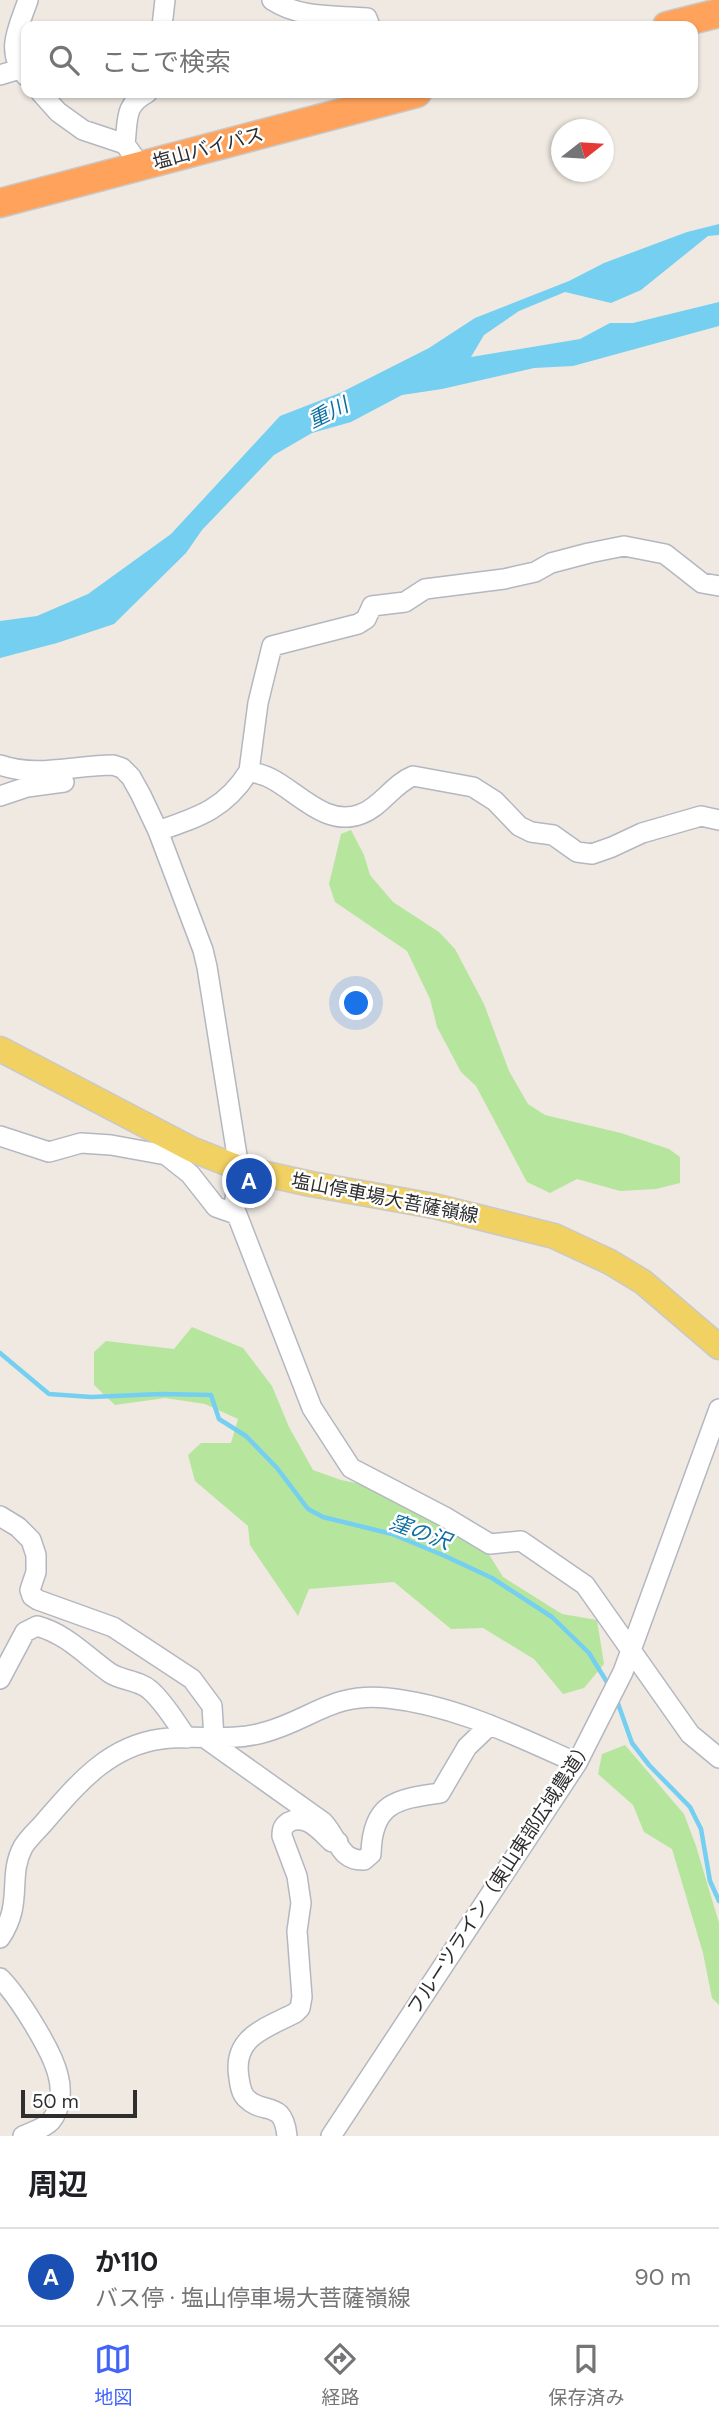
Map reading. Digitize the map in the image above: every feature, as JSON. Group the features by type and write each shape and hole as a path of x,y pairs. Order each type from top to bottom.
{"highway":[{"path":"687,21 719,13"},
{"name":"塩山バイパス","path":"0,203 133,155 377,98"}],"main road":[{"name":"塩山停車場大菩薩嶺線","path":"0,1049 191,1149 239,1168 434,1206 554,1236 610,1262 643,1282 719,1347"}],"street":[{"path":"21,21 28,0"},
{"path":"163,21 165,0"},
{"path":"272,0 324,18 338,15 367,18 368,21"},
{"path":"21,21 13,46 21,67"},
{"path":"0,75 21,72"},
{"path":"45,98 58,112 83,130 133,155"},
{"path":"133,155 130,106 137,98"},
{"path":"158,831 201,816 237,790 249,771 258,703 272,646 358,624 366,619 372,606 405,602 425,589 504,579 624,545 665,554 702,583 719,586"},
{"path":"0,765 15,770 39,772 99,765 122,768 131,777 158,831 207,967 239,1168 234,1207 236,1214 312,1408 351,1468 445,1517 490,1544 521,1541 585,1585 690,1734 719,1758"},
{"path":"0,796 27,787 99,776 99,765"},
{"path":"249,771 271,778 300,800 345,818 364,814 404,779 413,776 473,788 495,801 519,826 531,832 553,835 577,852 592,854 642,832 701,816 719,820"},
{"path":"0,1136 49,1152 81,1143 111,1144 166,1155 190,1174 216,1207 236,1214"},
{"name":"フルーツライン（東山東部広域農道）","path":"331,2136 578,1763 623,1672 719,1409"},
{"path":"0,1516 18,1527 31,1540 36,1555 36,1572 30,1590 32,1596 113,1627 192,1679 212,1706 202,1738"},
{"path":"2,1673 25,1632 37,1626 70,1640 113,1675 151,1691 202,1738 323,1822 346,1857 354,1860 368,1859 371,1854 371,1832 377,1819 388,1807 408,1799 440,1793 467,1747 490,1725"},
{"path":"0,1938 10,1923 15,1902 16,1869 23,1847 61,1802 102,1762 138,1743 164,1738 233,1738 261,1733 344,1700 389,1698 441,1708 490,1725 578,1763"},
{"path":"287,2136 280,2114 250,2102 244,2096 238,2071 239,2053 253,2035 300,2008 302,1997 297,1931 301,1903 297,1876 282,1836 282,1829 285,1824 301,1819 310,1823 332,1842 338,1842"},
{"path":"0,1885 15,1902"},
{"path":"0,1978 22,2005 58,2073 61,2091 57,2111 50,2124 23,2136"}],"green space":[{"path":"351,830 364,855 370,875 393,902 439,932 455,949 484,1004 509,1071 528,1104 545,1115 621,1133 669,1149 680,1157 680,1183 656,1189 620,1191 577,1179 550,1193 527,1182 476,1086 461,1072 437,1027 430,999 407,951 335,902 329,884 341,834"},
{"path":"192,1327 243,1348 272,1386 289,1427 313,1470 341,1480 381,1488 435,1523 483,1545 503,1577 562,1614 597,1620 604,1664 584,1688 563,1694 534,1659 483,1628 451,1629 394,1582 309,1589 298,1616 250,1545 248,1526 195,1481 188,1455 201,1443 231,1443 238,1419 205,1404 165,1398 115,1405 94,1385 94,1352 106,1341 174,1349"},
{"path":"625,1745 684,1814 696,1846 719,1923 719,2005 712,1998 703,1953 672,1849 644,1832 633,1805 598,1774 602,1754"}],"water":[{"name":"重川","path":"719,224 719,235 708,236 641,290 611,303 565,292 519,311 484,335 471,357 580,339 610,323 633,323 719,302 719,326 573,366 534,368 442,389 402,395 351,422 312,433 274,455 202,530 186,553 114,624 0,658 0,621 37,616 88,594 171,534 280,416 342,392 429,348 475,318 569,281 604,263 687,232"}],"waterway":[{"name":"窪の沢","path":"0,1353 49,1394 91,1397 211,1395 219,1419 246,1436 277,1468 308,1509 323,1517 392,1534 492,1578 552,1617 589,1653 610,1687"},
{"name":"窪の沢","path":"616,1698 632,1743 649,1765 690,1807 701,1829 710,1881 719,1901"}],"place":[{"name":"か110","path":"249,1181"}]}
